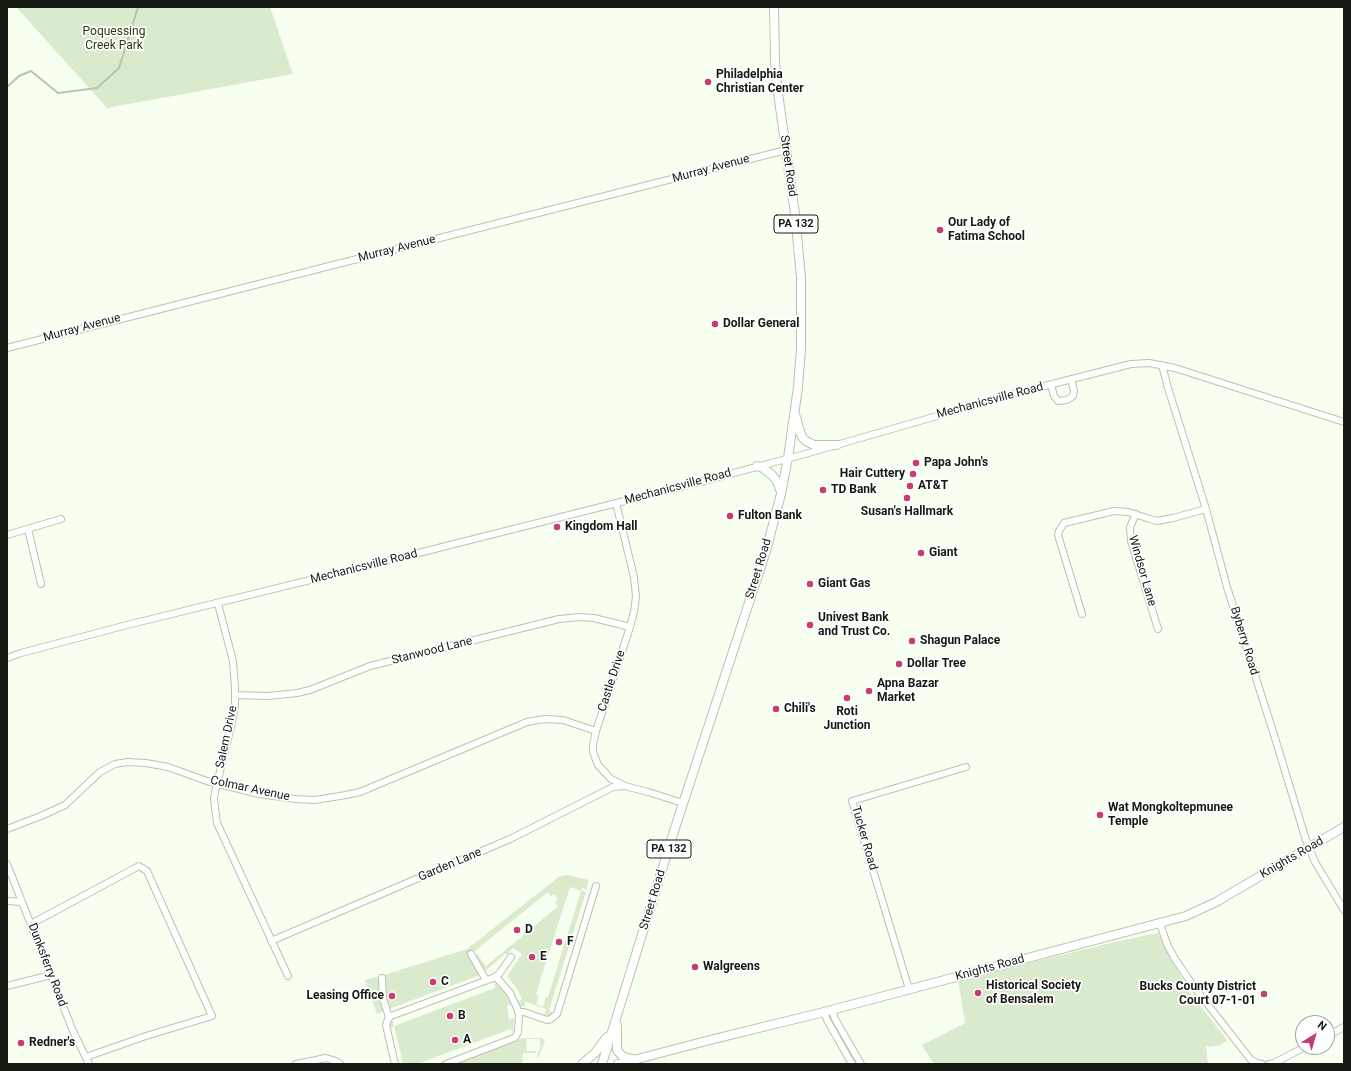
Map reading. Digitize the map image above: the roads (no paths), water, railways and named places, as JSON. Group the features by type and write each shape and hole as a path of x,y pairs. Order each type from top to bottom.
{"main road":[{"name":"Street Road","path":"602,1064 683,803 766,551 781,494 796,412 801,349 801,278 795,214 775,62 774,7"},
{"path":"796,412 802,438 814,445 837,444"},
{"path":"757,466 763,468 772,475 777,481 781,494"},
{"name":"Knights Road","path":"618,1064 828,1011 1186,916 1200,910 1344,827"},
{"path":"617,1014 617,1050 623,1057 628,1059 639,1059"},
{"path":"582,1064 602,1046 614,1024"}],"street":[{"name":"Murray Avenue","path":"7,348 786,150"},
{"name":"Mechanicsville Road","path":"7,658 64,641 218,604 616,503 788,458 1051,384 1131,364 1149,363 1190,372 1344,422"},
{"name":"Byberry Road","path":"1162,365 1228,587 1309,848 1315,862 1344,910"},
{"path":"1051,384 1054,396 1058,400 1067,400 1073,396 1074,391 1071,379"},
{"name":"Castle Drive","path":"616,503 636,585 636,597 630,627 596,731 593,752 598,765 611,779 625,786 683,803"},
{"path":"1082,614 1058,535 1064,523 1122,510 1157,521 1206,509"},
{"name":"Windsor Lane","path":"1136,514 1130,526 1131,541 1158,629"},
{"path":"7,535 61,519"},
{"path":"28,529 41,584"},
{"name":"Salem Drive","path":"218,604 233,660 235,674 235,706 216,783 214,799 217,823 288,976"},
{"name":"Stanwood Lane","path":"235,695 268,696 310,690 370,666 559,619 580,617 594,618 630,627"},
{"name":"Colmar Avenue","path":"7,829 65,805 100,772 115,764 134,761 146,763 170,768 216,783 259,794 295,799 325,799 360,792 527,722 545,719 563,720 596,731"},
{"name":"Tucker Road","path":"909,989 852,801 966,767"},
{"name":"Garden Lane","path":"271,941 510,839 613,787 625,786"},
{"name":"Dunksferry Road","path":"7,864 73,1031 89,1064"},
{"path":"31,924 140,866 146,871 212,1016 146,1036 86,1057"},
{"path":"518,1012 524,1012 547,1020 551,1019 557,1014 596,886"},
{"path":"7,901 22,902"},
{"path":"1160,924 1167,944 1175,959 1194,987 1248,1056 1257,1063 1262,1064"},
{"path":"471,954 486,980"},
{"path":"395,1064 386,1025 389,1017 496,976 511,957"},
{"path":"7,986 51,975"},
{"path":"446,1064 514,1038 518,1032 518,1012 514,1000 496,976"},
{"path":"382,978 383,999 389,1017"},
{"path":"828,1011 827,1020 852,1064"},
{"path":"828,1011 835,1019 861,1064"},
{"path":"1335,1032 1344,1027"},
{"path":"1269,1064 1295,1052"},
{"path":"296,1064 326,1058 340,1064"}],"waterway":[{"path":"7,87 19,76 31,71 58,93 97,88 119,68 138,7"}],"place":[{"name":"Philadelphia Christian Center","path":"708,82"},
{"name":"Our Lady of Fatima School","path":"940,230"},
{"name":"Dollar General","path":"715,324"},
{"name":"Papa John's","path":"916,463"},
{"name":"Hair Cuttery","path":"913,474"},
{"name":"AT&T","path":"910,486"},
{"name":"TD Bank","path":"823,490"},
{"name":"Susan's Hallmark","path":"907,498"},
{"name":"Fulton Bank","path":"730,516"},
{"name":"Kingdom Hall","path":"557,527"},
{"name":"Giant","path":"921,553"},
{"name":"Giant Gas","path":"810,584"},
{"name":"Univest Bank and Trust Co.","path":"810,625"},
{"name":"Shagun Palace","path":"912,641"},
{"name":"Dollar Tree","path":"899,664"},
{"name":"Apna Bazar Market","path":"869,691"},
{"name":"Roti Junction","path":"847,698"},
{"name":"Chili's","path":"776,709"},
{"name":"Wat Mongkoltepmunee Temple","path":"1100,815"},
{"name":"D","path":"517,930"},
{"name":"F","path":"559,942"},
{"name":"E","path":"532,957"},
{"name":"Walgreens","path":"695,967"},
{"name":"C","path":"433,982"},
{"name":"Historical Society of Bensalem","path":"978,993"},
{"name":"Bucks County District Court 07-1-01","path":"1264,994"},
{"name":"Leasing Office","path":"392,996"},
{"name":"B","path":"450,1016"},
{"name":"A","path":"455,1040"},
{"name":"Redner's","path":"21,1043"}],"park label":[{"name":"Poquessing Creek Park","path":"114,39"}]}
